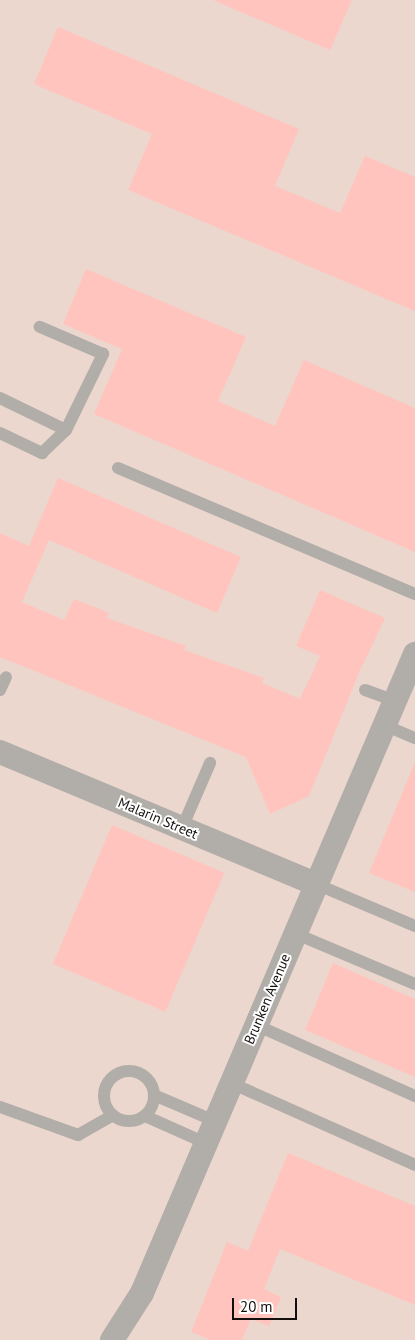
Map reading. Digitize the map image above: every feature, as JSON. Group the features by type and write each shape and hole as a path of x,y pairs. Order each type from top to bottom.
{"street":[{"name":"Brunken Avenue","path":"112,1340 142,1293 294,933 414,658"},
{"name":"Malarin Street","path":"0,752 316,884"}],"lane":[{"path":"0,433 42,453 66,430 103,354 40,327"},
{"path":"0,398 66,430"},
{"path":"118,468 415,594"},
{"path":"0,690 6,677"},
{"path":"364,690 395,701"},
{"path":"384,725 415,738"},
{"path":"182,828 210,763"},
{"path":"316,884 415,926"},
{"path":"294,933 415,984"},
{"path":"256,1024 415,1096"},
{"path":"145,1116 154,1095 152,1087 142,1075 134,1072 118,1074 111,1079 104,1093 104,1102 113,1115 132,1121 145,1116 206,1144"},
{"path":"232,1083 415,1165"},
{"path":"154,1095 216,1121"},
{"path":"0,1107 78,1136 113,1115"}],"shaded area":[{"path":"0,0 415,0 415,1340 0,1340"}],"building":[{"path":"213,0 352,0 330,50"},
{"path":"58,27 299,129 275,186 340,213 365,156 415,177 415,311 128,190 152,134 34,84"},
{"path":"86,269 246,337 218,401 275,426 304,360 415,408 415,552 94,414 122,349 63,324"},
{"path":"58,478 241,557 217,613 49,540 22,602 64,620 74,599 109,613 107,618 186,646 184,650 264,678 262,683 300,699 320,656 296,646 320,590 385,618 359,673 309,796 270,814 246,757 0,657 0,533 29,546"},
{"path":"415,762 415,892 369,873"},
{"path":"112,825 224,873 165,1012 53,964"},
{"path":"333,963 415,999 415,1077 305,1030"},
{"path":"288,1153 415,1206 415,1305 280,1249 264,1289 281,1297 269,1326 251,1319 242,1340 211,1340 191,1332 227,1242 248,1251"}]}
